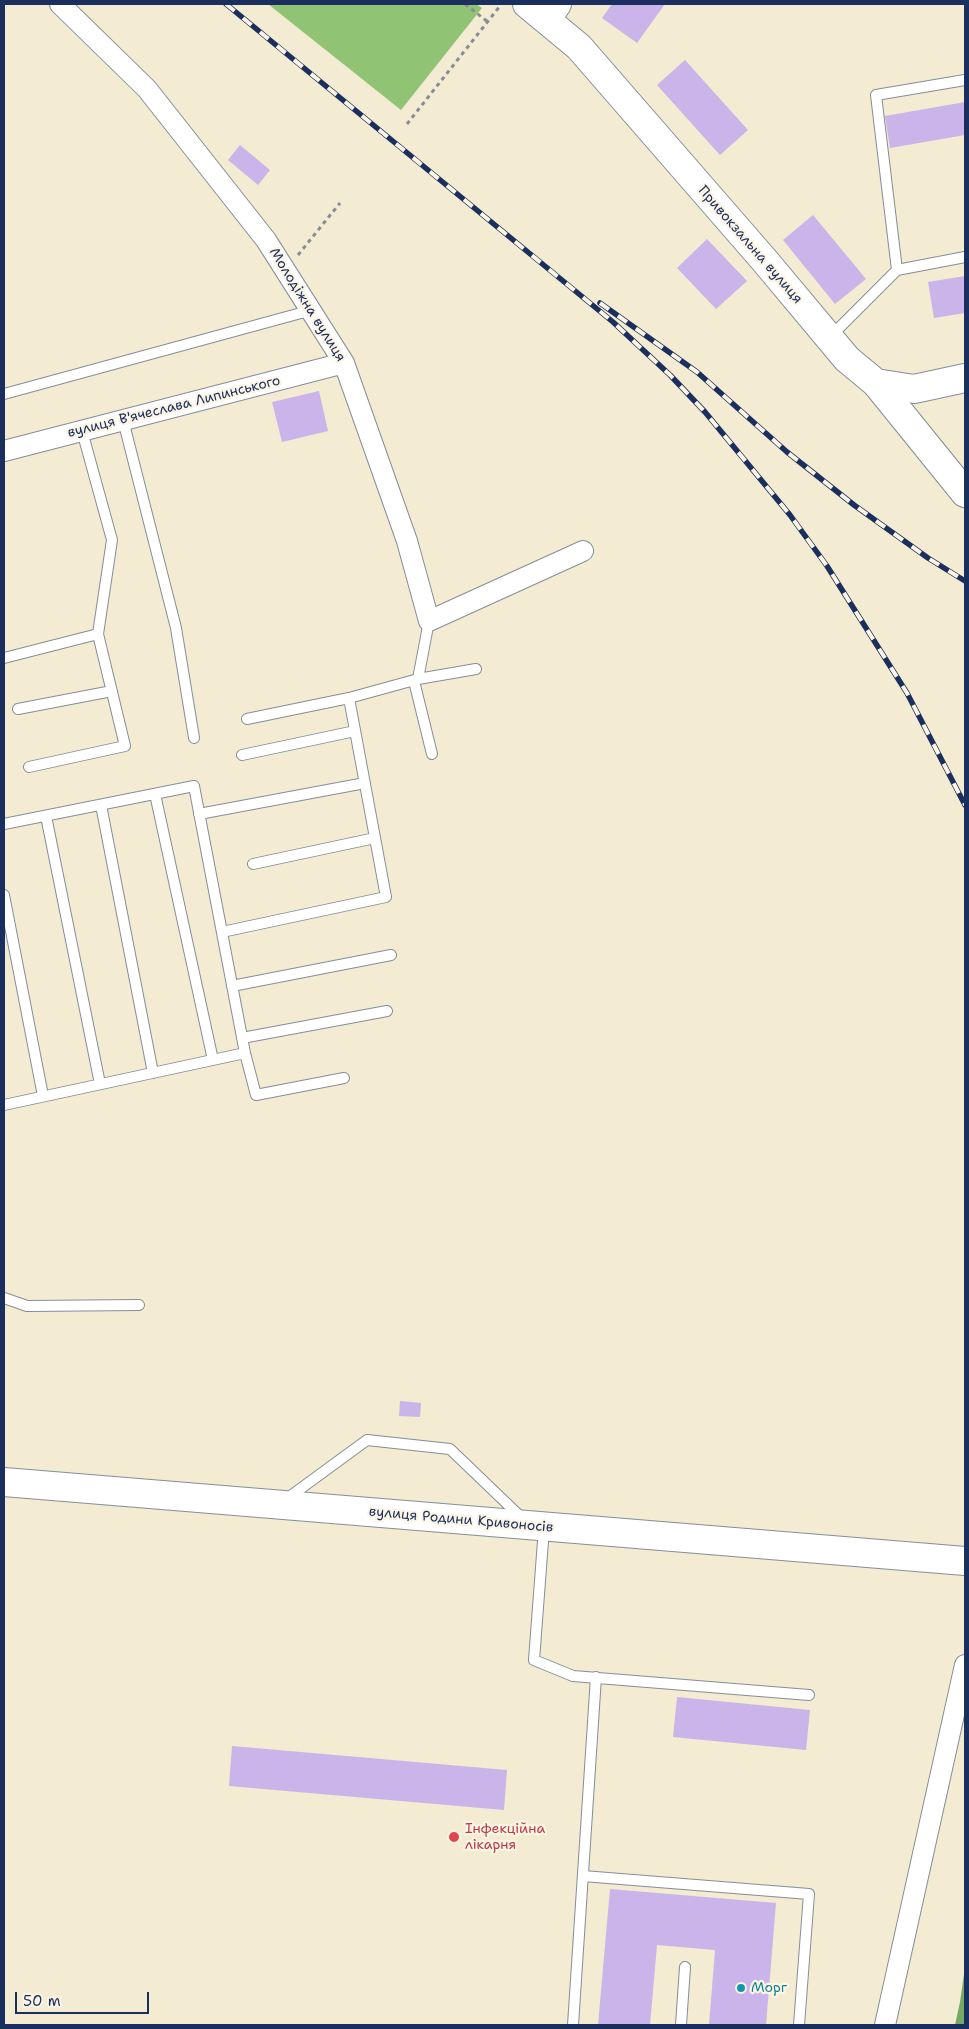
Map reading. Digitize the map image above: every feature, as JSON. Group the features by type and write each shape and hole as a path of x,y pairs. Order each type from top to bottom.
{"main road":[{"name":"Привокзальна вулиця","path":"533,8 579,47 846,359 876,383 965,493"},
{"path":"876,383 914,389 965,378"},
{"name":"вулиця Родини Кривоносів","path":"4,1482 965,1561"}],"street":[{"name":"Молодіжна вулиця","path":"60,4 147,89 266,240 344,363 407,541 429,622"},
{"name":"вулиця В'ячеслава Липинського","path":"4,451 344,363"},
{"path":"429,622 583,551"},
{"path":"885,2025 965,1665"}],"lane":[{"path":"897,270 876,95 965,80"},
{"path":"830,338 897,270 965,257"},
{"path":"4,394 312,310"},
{"path":"123,420 176,628 194,738"},
{"path":"28,767 125,746 98,634 112,540 82,431"},
{"path":"429,622 416,680 432,754"},
{"path":"4,658 98,634"},
{"path":"247,719 349,698 416,680 476,669"},
{"path":"18,709 112,691"},
{"path":"222,932 386,897 349,698"},
{"path":"242,756 355,731"},
{"path":"199,814 365,783"},
{"path":"4,824 194,786 244,1053 256,1095 344,1078"},
{"path":"155,794 213,1060"},
{"path":"101,804 153,1073"},
{"path":"46,816 100,1084"},
{"path":"253,864 375,838"},
{"path":"4,895 43,1096"},
{"path":"232,986 391,955"},
{"path":"242,1038 387,1011"},
{"path":"4,1105 244,1053"},
{"path":"4,1298 27,1306 139,1305"},
{"path":"279,1505 367,1440 450,1449 537,1526 534,1660 573,1676 808,1695"},
{"path":"573,2025 596,1677"},
{"path":"583,1876 809,1894 799,2025"},
{"path":"681,2025 685,1967"}],"path":[{"path":"465,4 488,22"},
{"path":"407,124 488,22 533,8"},
{"path":"286,269 340,203"}],"green space":[{"path":"268,4 476,4 482,8 401,110"},
{"path":"965,1967 965,2025 955,2025 960,2002"}],"building":[{"path":"612,4 665,4 637,43 602,18"},
{"path":"685,60 748,130 720,155 657,85"},
{"path":"965,102 965,135 890,148 885,116"},
{"path":"240,145 270,170 258,185 228,160"},
{"path":"813,215 866,279 835,304 783,240"},
{"path":"707,239 747,281 716,309 677,268"},
{"path":"965,276 965,313 934,318 928,282"},
{"path":"319,391 328,431 282,442 272,402"},
{"path":"400,1401 421,1403 420,1417 399,1416"},
{"path":"677,1697 810,1710 806,1750 673,1737"},
{"path":"232,1746 507,1770 504,1810 229,1786"},
{"name":"Морг","path":"610,1889 776,1903 766,2025 709,2025 715,1950 657,1945 650,2025 598,2025"}],"railway":[{"path":"226,4 613,322 670,375 705,412 790,515 827,566 907,693 965,805"},
{"path":"600,303 697,372 787,452 854,505 928,558 965,581"}],"place":[{"name":"Інфекційна лікарня","path":"454,1837"},
{"name":"Морг","path":"741,1988"}]}
